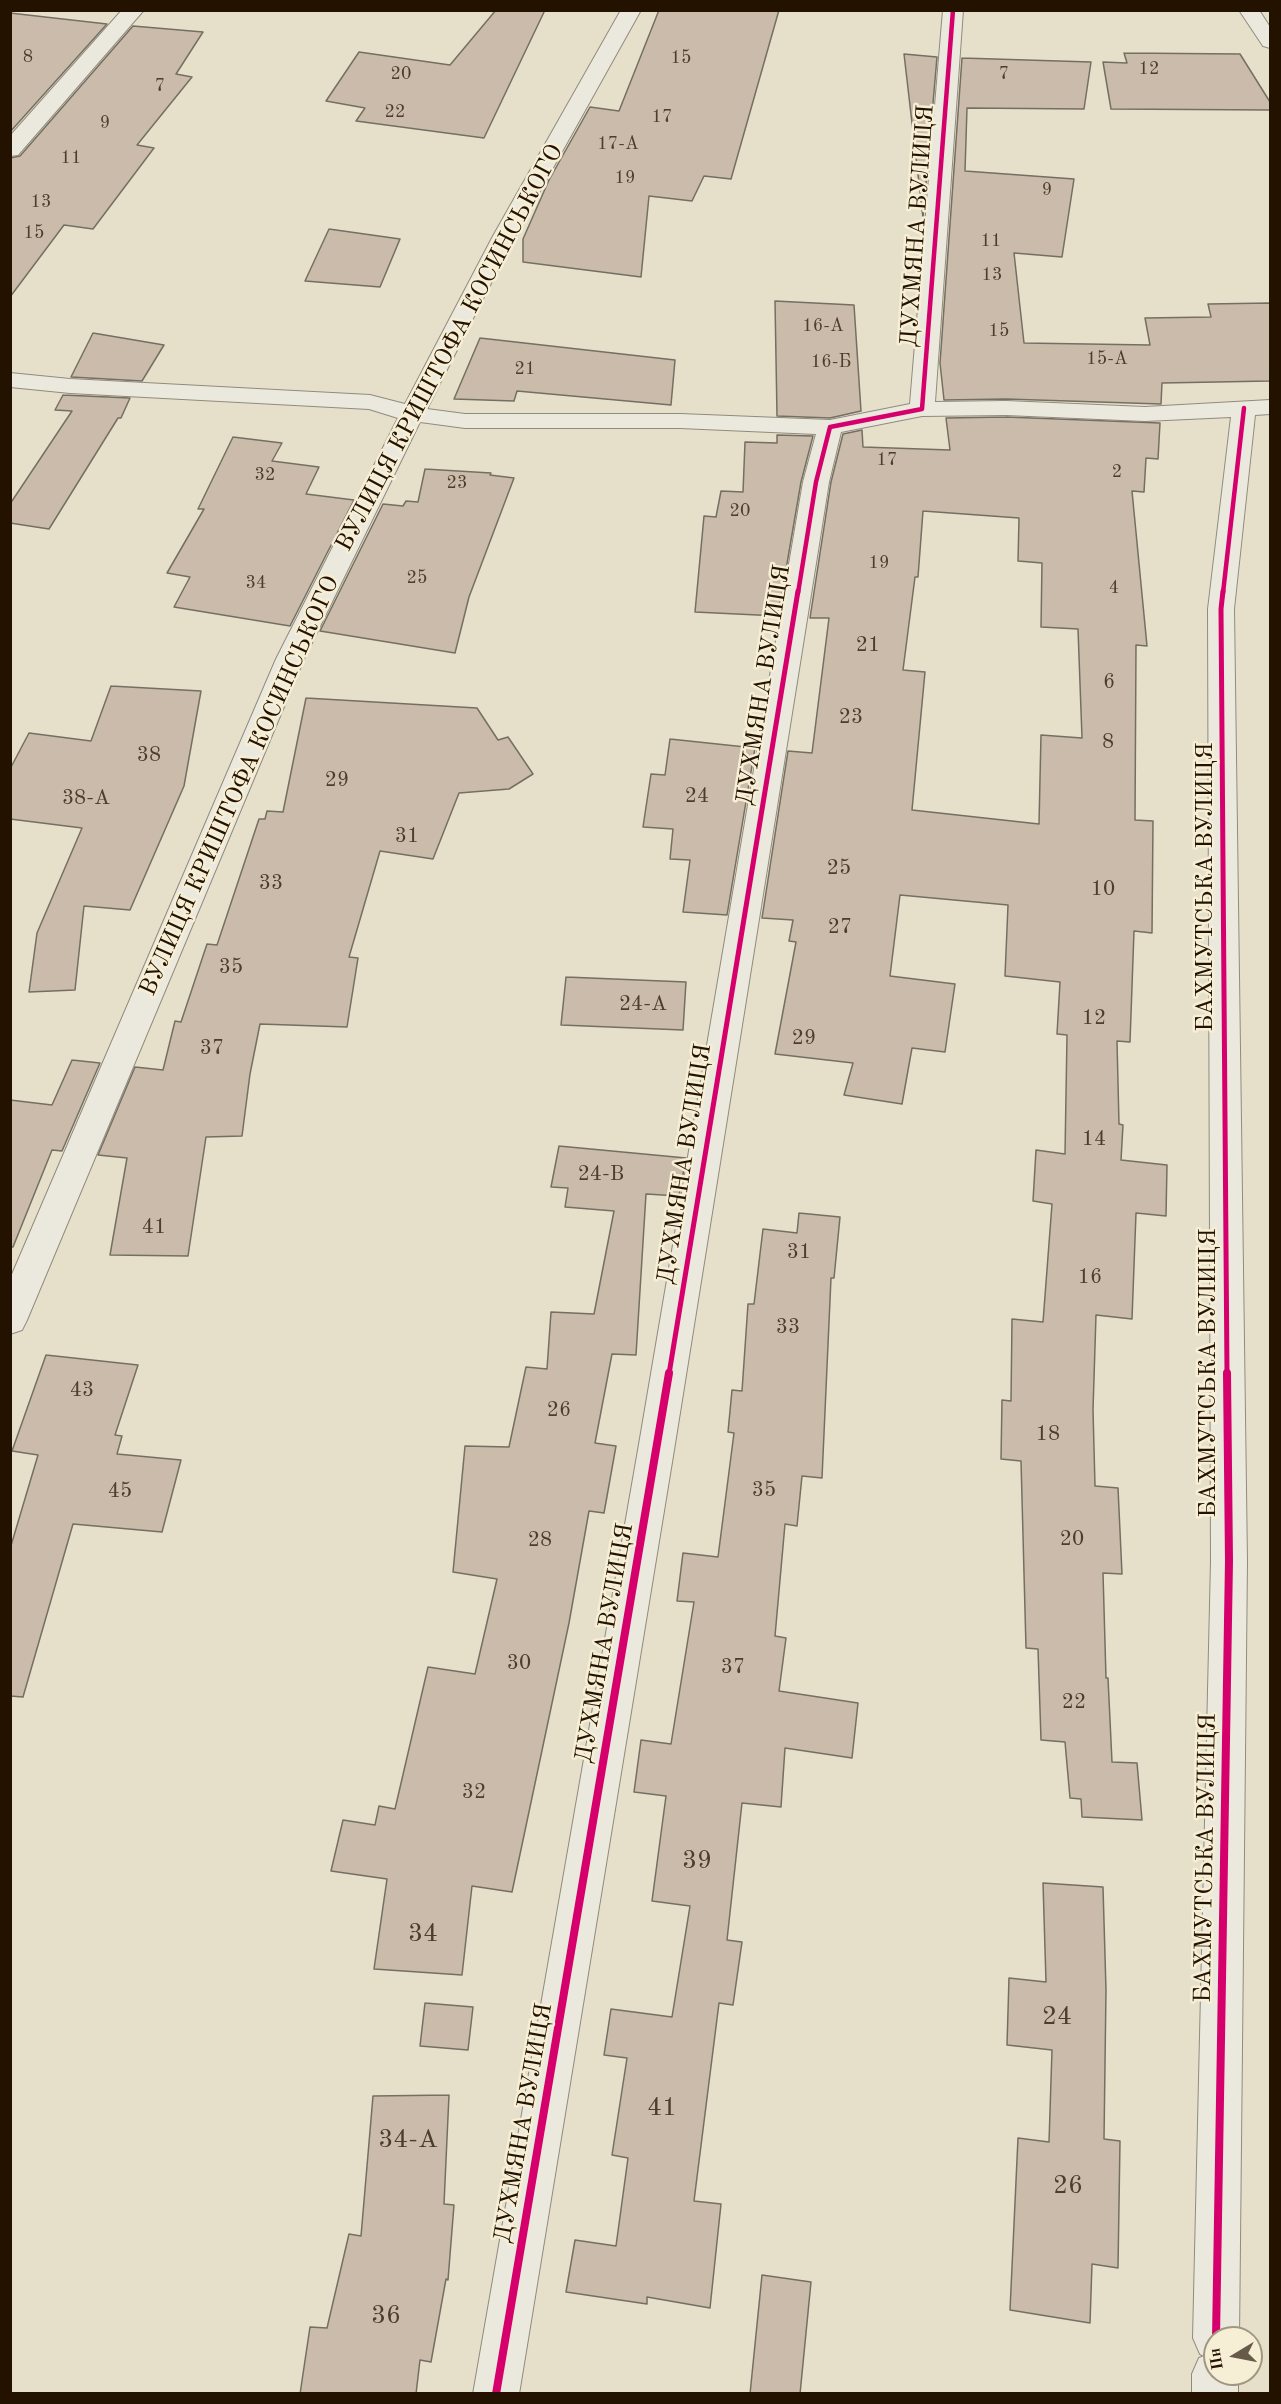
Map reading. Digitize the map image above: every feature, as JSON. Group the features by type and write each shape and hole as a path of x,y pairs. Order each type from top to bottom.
{"street":[{"path":"10,150 134,10"},
{"name":"ВУЛИЦЯ КРИШТОФА КОСИНСЬКОГО","path":"10,1320 290,659 504,236 631,10"},
{"name":"ДУХМЯНА ВУЛИЦЯ","path":"922,408 953,10"},
{"path":"1249,10 1270,42"},
{"path":"10,380 70,386 370,402 412,414 465,421 680,421 830,426 922,408 1006,408 1145,414 1257,408"},
{"name":"БАХМУТСЬКА ВУЛИЦЯ","path":"1216,2326 1229,1561 1221,609 1257,408"},
{"name":"ДУХМЯНА ВУЛИЦЯ","path":"496,2394 654,1462 816,482 830,426"}],"building":[{"path":"496,10 545,10 484,138 356,121 365,108 326,101 359,52 450,65"},
{"path":"659,10 779,10 731,179 704,176 692,201 649,196 641,277 523,262 523,239 549,180 590,107 619,111"},
{"path":"10,13 107,24 10,132"},
{"path":"133,26 203,32 176,74 192,77 137,145 154,148 93,229 64,225 10,297 10,158 20,156"},
{"path":"1124,53 1240,54 1270,102 1270,110 1111,109 1103,62 1127,63"},
{"path":"904,54 937,57 923,218"},
{"path":"962,58 1091,62 1084,109 967,108 965,171 1074,179 1062,257 1014,253 1024,343 1150,345 1145,318 1211,317 1208,304 1270,303 1270,381 1162,383 1161,404 1006,399 944,400 940,363"},
{"path":"329,229 400,239 380,287 305,281"},
{"path":"775,301 854,305 861,411 830,418 777,416"},
{"path":"93,333 164,345 142,381 71,377"},
{"path":"480,338 675,360 671,405 517,391 514,401 454,399"},
{"path":"63,395 130,398 121,418 118,418 49,529 10,523 10,504 72,411 55,410"},
{"path":"1006,417 1160,423 1158,459 1146,458 1144,492 1132,491 1147,646 1136,645 1135,820 1153,821 1152,933 1134,931 1130,1042 1117,1041 1119,1124 1123,1125 1121,1160 1167,1165 1166,1216 1136,1213 1132,1319 1096,1315 1093,1410 1095,1486 1118,1488 1122,1574 1103,1573 1106,1678 1108,1678 1112,1762 1137,1763 1142,1820 1082,1817 1081,1799 1070,1798 1065,1742 1041,1740 1038,1649 1026,1648 1021,1461 1001,1459 1002,1400 1011,1401 1012,1319 1043,1322 1052,1204 1033,1201 1036,1150 1065,1154 1067,1035 1057,1034 1060,982 1005,976 1008,905 900,895 890,976 955,984 945,1052 912,1048 902,1104 844,1095 853,1063 775,1054 796,942 789,941 793,920 762,918 788,751 812,753 829,618 810,618 831,482 843,434 862,430 863,447 950,450 946,418","holes":["923,511 1019,518 1018,561 1042,563 1041,627 1078,629 1082,738 1041,735 1039,824 912,810 925,672 903,670 915,577 918,577"]},
{"path":"777,435 813,436 801,482 778,616 695,612 704,516 716,517 721,491 743,492 745,442 777,443"},
{"path":"233,437 282,443 272,461 319,467 306,494 354,500 290,626 174,607 190,577 167,573 204,509 198,509"},
{"path":"425,469 491,473 490,475 514,478 469,597 455,653 320,631 383,504 403,506 406,501 418,502"},
{"path":"111,686 201,691 184,786 130,910 84,906 75,990 29,992 37,933 82,828 10,819 10,769 29,733 91,741"},
{"path":"306,698 477,708 498,740 508,737 533,774 509,789 459,793 433,859 380,851 349,957 358,958 347,1027 260,1024 250,1074 242,1136 206,1137 188,1256 110,1255 127,1158 98,1155 135,1067 163,1070 175,1021 181,1022 207,944 217,945 259,819 265,819 267,811 283,812"},
{"path":"670,739 755,748 727,915 683,912 690,860 670,859 673,829 643,827 651,774 665,775"},
{"path":"566,977 686,982 683,1030 561,1025"},
{"path":"72,1060 100,1063 62,1151 52,1150 13,1247 10,1247 10,1100 52,1105"},
{"path":"559,1146 686,1158 679,1196 646,1194 636,1355 612,1354 595,1443 616,1446 604,1513 589,1511 569,1623 512,1892 472,1886 462,1975 374,1969 387,1879 331,1871 343,1820 375,1825 379,1806 395,1809 428,1667 475,1674 497,1579 453,1572 465,1446 509,1447 526,1367 547,1369 551,1312 594,1314 614,1211 565,1207 568,1188 551,1187"},
{"path":"799,1213 840,1217 834,1278 831,1278 822,1478 802,1476 797,1526 785,1524 775,1636 786,1638 779,1691 858,1703 852,1758 785,1748 781,1807 742,1803 727,1940 742,1942 733,2005 719,2003 694,2201 721,2204 710,2308 647,2297 647,2304 566,2292 575,2240 616,2246 628,2158 612,2155 627,2058 604,2055 611,2009 672,2017 690,1906 652,1901 666,1796 634,1792 641,1740 671,1744 694,1602 677,1601 683,1553 718,1557 734,1433 728,1432 732,1390 742,1391 748,1304 754,1304 763,1229 797,1233"},
{"path":"46,1355 138,1365 115,1435 122,1436 117,1454 181,1460 162,1532 73,1524 23,1697 10,1696 10,1549 38,1455 12,1451"},
{"path":"1043,1883 1103,1887 1106,1990 1104,2139 1120,2141 1118,2268 1092,2264 1090,2323 1010,2310 1018,2138 1049,2142 1052,2050 1007,2045 1009,1978 1046,1982"},
{"path":"425,2003 473,2007 468,2050 420,2046"},
{"path":"449,2095 444,2204 454,2205 448,2280 446,2279 431,2362 420,2360 416,2394 300,2394 310,2327 327,2328 349,2234 361,2236 373,2096"},
{"path":"762,2275 811,2282 800,2394 750,2394"}],"cycle path":[{"path":"496,2394 656,1450 816,482 830,427 922,409 953,10"},
{"path":"1216,2326 1229,1561 1221,609 1244,408"}]}
